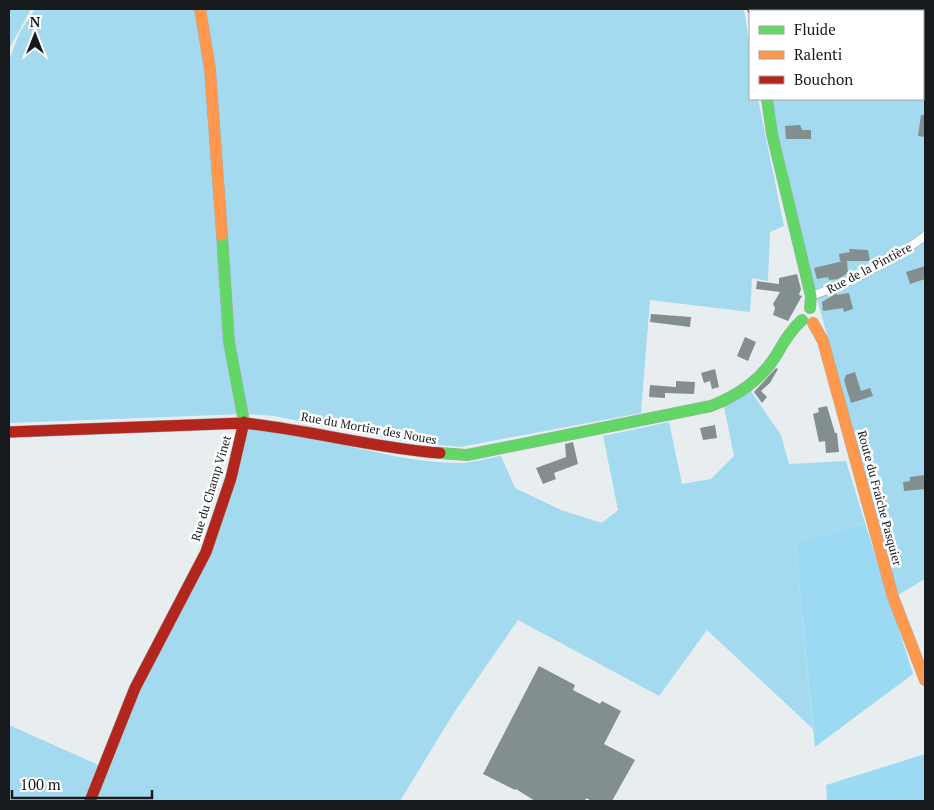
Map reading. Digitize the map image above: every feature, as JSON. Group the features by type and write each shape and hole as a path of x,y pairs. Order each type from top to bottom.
{"street":[{"name":"Rue du Champ Vinet","path":"90,801 135,688 206,552 231,478 244,423 229,342 210,68 200,9"},
{"path":"767,100 772,134 811,296"},
{"name":"Rue de la Pintière","path":"811,296 836,288 909,248 925,236"},
{"name":"Rue du Mortier des Noues","path":"9,432 244,423 274,426 411,452 449,455 517,447 698,410 730,400 763,374 788,335 807,322 803,310 810,308 811,296"},
{"name":"Route du Fraîche Pasquier","path":"807,322 823,341 893,597 925,680"}],"shaded area":[{"path":"9,9 31,9 9,49"},
{"path":"35,9 744,9 749,42 749,100 758,100 784,226 770,232 768,281 752,278 750,312 650,300 641,413 460,447 408,442 274,416 245,414 9,423 9,60 20,32"},
{"path":"925,9 925,579 898,595 772,134 767,100 924,100 924,10 754,10"},
{"path":"750,390 781,435 789,464 846,461 865,523 795,542 813,729 707,630 659,696 518,620 455,711 400,801 9,801 9,725 103,767 206,552 249,429 303,436 383,454 436,462 463,463 501,456 515,488 561,510 602,523 618,510 603,436 669,422 682,484 711,479 734,456 724,407"},
{"path":"865,523 913,674 815,747 795,542"},
{"path":"925,754 925,801 827,801 826,785"}],"building":[{"path":"921,115 925,115 925,137 918,136"},
{"path":"800,125 802,130 811,130 811,139 786,139 785,126"},
{"path":"849,249 868,250 870,261 847,261 848,273 838,279 829,280 828,277 817,279 814,268 843,261 840,261 839,254 850,252"},
{"path":"925,266 925,279 910,284 906,272"},
{"path":"797,274 801,289 799,295 802,296 788,321 773,315 775,308 773,304 780,292 756,289 757,281 779,284 779,278"},
{"path":"837,293 837,295 849,293 853,309 844,312 843,308 823,311 822,302"},
{"path":"651,314 691,317 690,327 650,322"},
{"path":"745,337 756,342 748,361 737,356"},
{"path":"776,368 778,369 770,383 761,391 767,397 762,403 754,392"},
{"path":"715,369 719,387 712,389 710,381 704,383 701,373"},
{"path":"855,372 861,391 870,388 873,396 851,403 844,380 846,375"},
{"path":"676,381 695,382 694,394 665,393 665,398 649,397 650,385 676,387"},
{"path":"827,406 835,433 837,433 839,452 826,453 825,441 819,442 813,414 819,412 818,408"},
{"path":"715,425 717,438 703,440 700,428"},
{"path":"573,442 578,464 554,473 556,479 543,484 536,468 566,457 565,444"},
{"path":"925,475 925,489 904,491 903,482 910,481 910,477"},
{"path":"539,666 575,685 573,690 600,704 602,701 621,711 604,744 635,760 612,801 592,801 586,798 585,801 535,801 516,789 483,774"}],"traffic: fast":[{"path":"767,100 772,134 811,296 810,308"},
{"path":"222,235 229,342 244,422"},
{"path":"440,453 467,455 711,406 740,392 764,372 788,336 802,320"}],"traffic: slow":[{"path":"200,9 210,69 222,235"},
{"path":"813,323 823,341 893,597 925,680"}],"traffic: jam":[{"path":"90,801 135,688 206,552 231,478 244,422"},
{"path":"9,432 244,423 415,451 440,453"}]}
